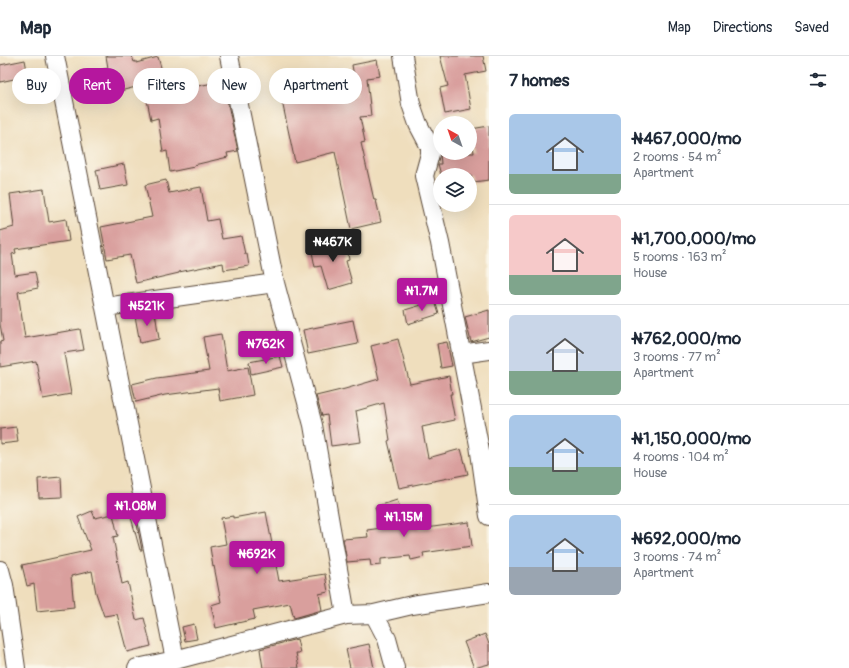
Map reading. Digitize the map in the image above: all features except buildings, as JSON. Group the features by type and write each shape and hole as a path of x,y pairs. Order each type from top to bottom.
{"street":[{"path":"55,56 175,660"},
{"path":"229,56 275,282 313,425 346,615"},
{"path":"403,56 411,104 418,124 430,147 430,154 424,176 440,243 479,445 489,516"},
{"path":"104,307 275,282"},
{"path":"461,354 489,350"},
{"path":"0,570 4,584 16,668"},
{"path":"137,668 175,660 346,615 374,614 412,605 488,596"},
{"path":"374,614 387,639 396,668"}]}
